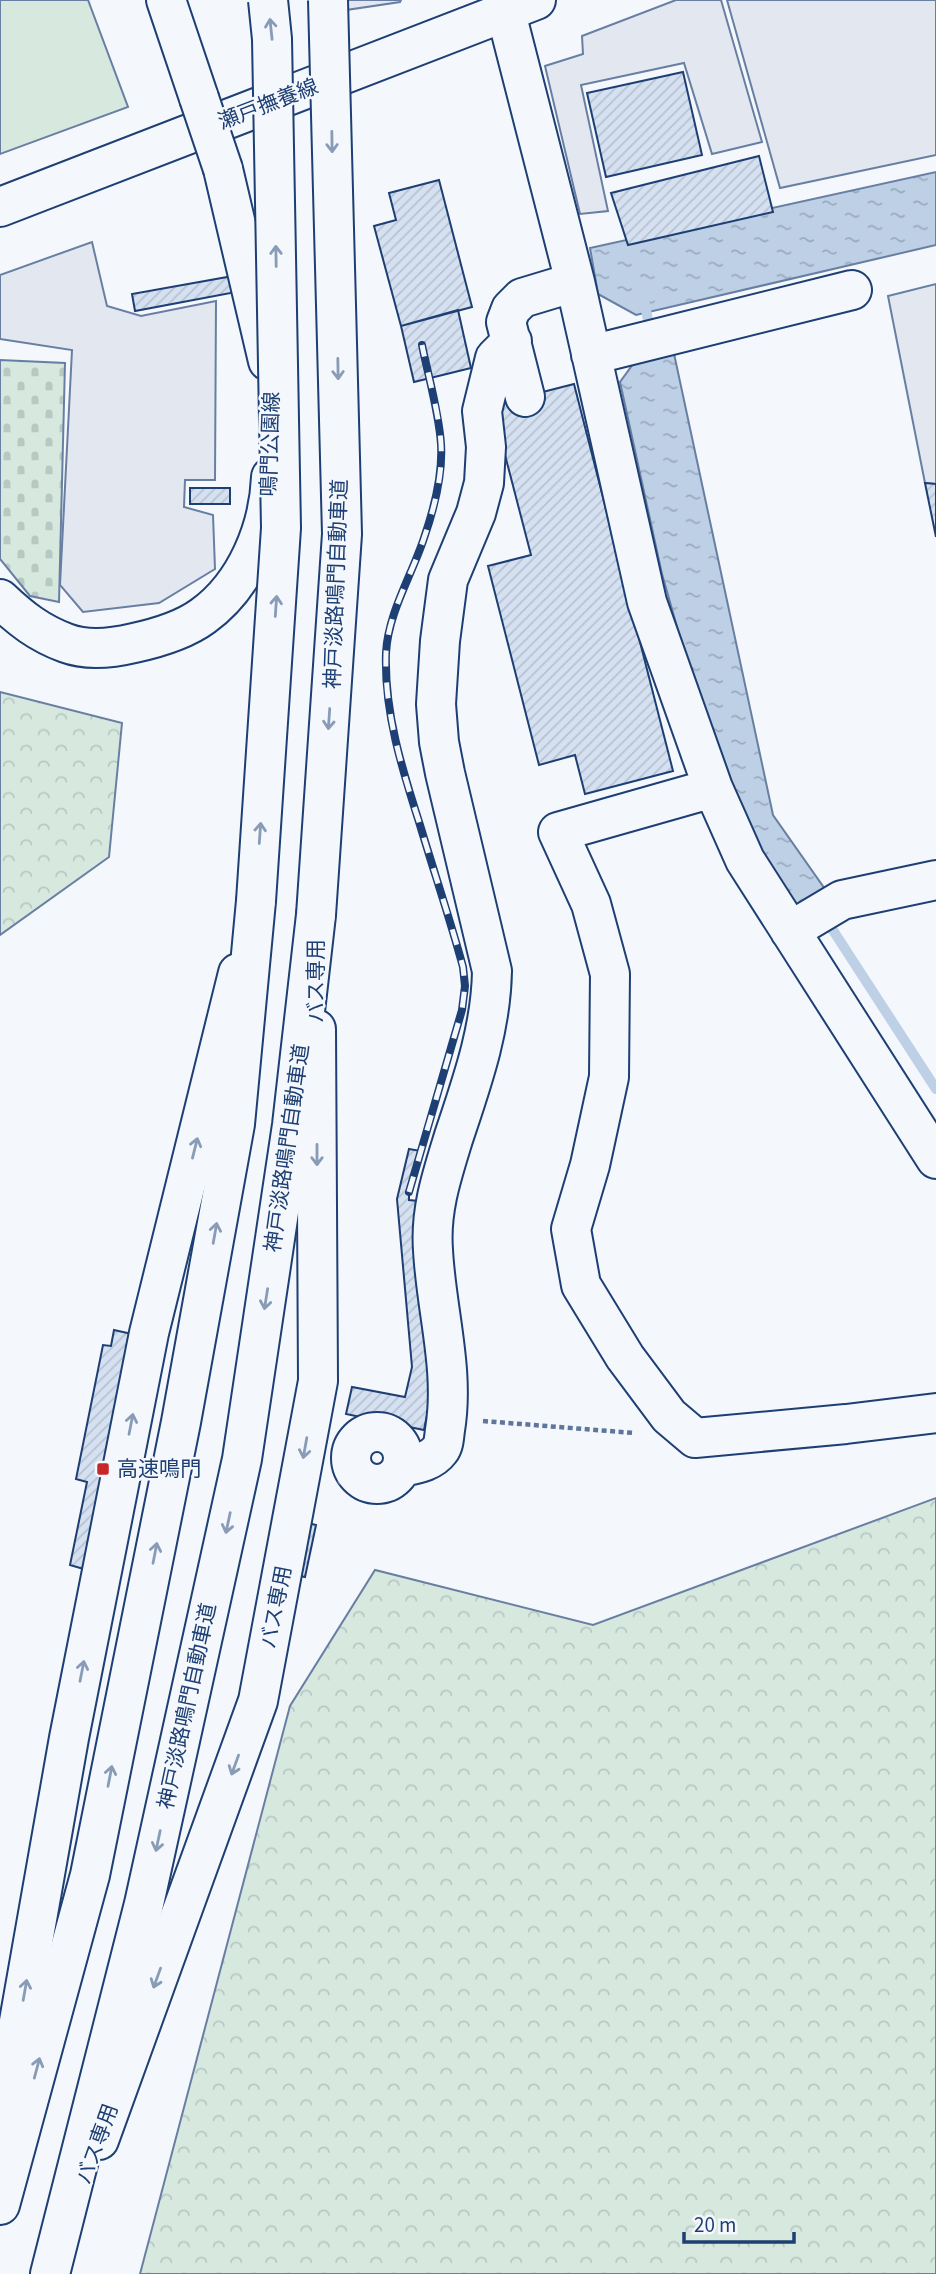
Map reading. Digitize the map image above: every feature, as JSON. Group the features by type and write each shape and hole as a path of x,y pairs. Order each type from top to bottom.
{"main road":[{"name":"鳴門公園線","path":"0,599 23,622 68,644 110,649 157,638 203,617 239,580 258,539 270,498 274,386 223,169 166,0"},
{"path":"0,2205 90,1875 181,1422 235,1124 256,901 281,528 272,53 268,0"},
{"name":"神戸淡路鳴門自動車道","path":"52,2269 144,1904 242,1459 292,1125 316,915 342,534 328,0"},
{"path":"521,6 575,282 648,602 713,788 745,860 936,1159"},
{"name":"瀬戸撫養線","path":"0,208 521,6"},
{"path":"525,397 506,322 511,309 522,298 575,282"},
{"path":"591,355 852,290"},
{"path":"402,1467 424,1462 442,1448 447,1418 448,1369 432,1224 436,1194 485,1037 492,1002 492,971 439,742 436,704 448,580 476,513 484,483 486,447 482,411 495,358 512,341"},
{"path":"713,788 558,832 591,904 610,974 609,1077 590,1165 571,1229 581,1284 632,1367 669,1416 695,1438 846,1424 936,1412"},
{"path":"790,931 842,900 936,880"},
{"path":"0,2129 69,1738 149,1333 256,901"},
{"name":"バス専用","path":"52,2269 258,1700 318,1381 316,915"}],"path":[{"path":"447,1418 695,1438"}],"green space":[{"path":"0,0 88,0 128,107 0,154"},
{"path":"0,360 65,363 59,602 30,596 0,559"},
{"path":"0,692 122,723 109,857 0,935"},
{"path":"936,1498 936,2274 140,2274 290,1706 375,1570 593,1625"}],"shaded area":[{"path":"345,0 401,0 346,10"},
{"path":"676,0 721,0 762,142 712,154 684,63 581,85 608,211 580,214 545,66 583,54 582,36"},
{"path":"727,0 936,0 936,155 780,188"},
{"path":"92,242 107,306 141,316 216,301 215,480 185,480 184,507 213,515 215,569 159,603 83,612 60,585 72,350 0,339 0,275"},
{"path":"936,284 936,484 925,483 888,296"}],"water":[{"path":"936,172 936,245 636,315 598,294 590,248"},
{"path":"673,349 773,815 827,892 795,909 753,840 687,662 662,574 620,382 639,356"}],"building":[{"path":"683,72 702,155 606,177 587,93"},
{"path":"759,156 773,212 628,245 611,193"},
{"path":"439,180 472,307 401,326 374,226 396,220 389,193"},
{"path":"233,276 236,292 135,311 132,294"},
{"path":"458,310 471,368 414,382 401,326"},
{"path":"574,384 673,771 585,794 575,755 539,765 488,566 531,555 492,405"},
{"path":"925,483 936,484 936,537"},
{"path":"190,488 230,488 230,504 190,504"},
{"path":"409,1149 421,1151 409,1200 418,1201 436,1369 424,1430 346,1414 352,1387 405,1397 412,1367 397,1199"},
{"path":"114,1330 132,1334 87,1570 70,1565 87,1482 76,1479 103,1345 111,1346"},
{"path":"300,1521 316,1525 305,1577 289,1574"}],"waterway":[{"path":"644,300 651,335"},
{"path":"825,918 936,1089"}],"railway":[{"path":"409,1192 462,1010 465,986 458,949 401,762 391,719 386,675 386,653 391,623 428,527 441,468 438,420 422,345"}],"place":[{"name":"高速鳴門","path":"103,1469"}]}
